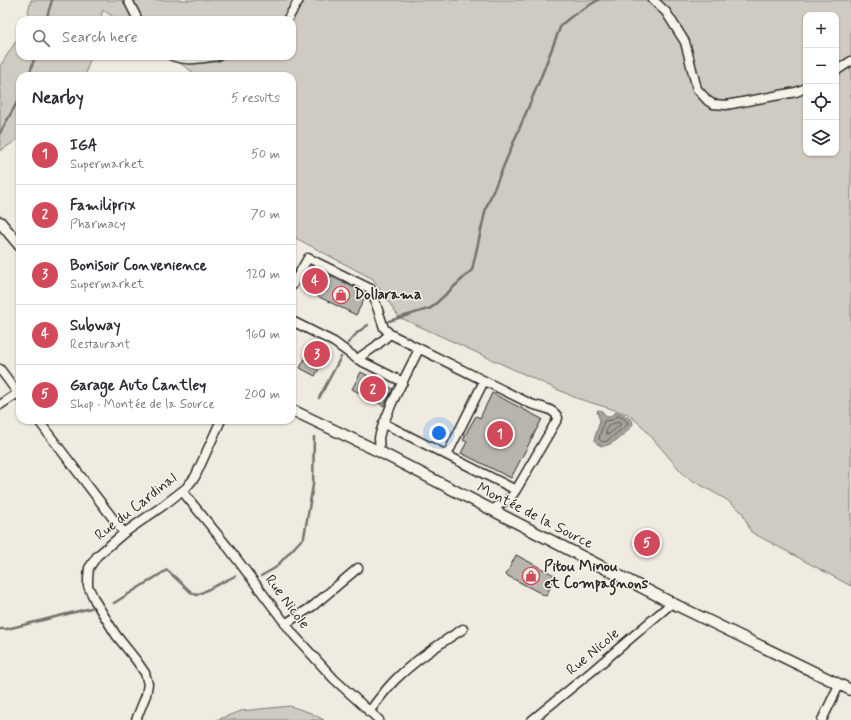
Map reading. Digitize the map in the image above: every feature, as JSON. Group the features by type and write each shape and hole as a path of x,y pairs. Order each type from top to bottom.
{"main road":[{"path":"0,222 16,241"},
{"name":"Montée de la Source","path":"296,412 380,452 672,603 851,690"}],"street":[{"path":"128,0 136,16"},
{"path":"289,16 299,0"},
{"path":"653,0 666,12 685,42 697,90 713,104 726,106 796,92 803,89"},
{"path":"839,69 851,61"},
{"path":"296,279 308,258 372,289 384,328 390,334 531,404 547,409 557,416 558,418 516,490 511,497 492,510"},
{"path":"296,323 334,342 357,359 403,382"},
{"path":"357,359 390,334"},
{"path":"380,452 379,438 383,423 419,349"},
{"path":"0,369 16,390"},
{"path":"446,455 484,381"},
{"path":"0,405 16,396"},
{"path":"383,423 516,490"},
{"path":"41,424 124,533"},
{"name":"Rue du Cardinal","path":"136,720 146,695 148,684 145,673 116,635 94,601 88,586 89,568 97,556 124,533 182,491 194,477 219,424"},
{"name":"Rue Nicole","path":"182,491 227,546 294,636 329,675 379,720"},
{"path":"285,624 313,606 358,568"},
{"name":"Rue Nicole","path":"532,720 672,603"},
{"path":"369,712 395,680 419,659 463,629"},
{"path":"822,720 840,685"}],"shaded area":[{"path":"31,0 851,0 851,586 751,532 742,512 727,500 685,476 641,425 628,414 576,398 399,317 373,279 296,238 296,72 192,72 176,60 296,60 296,16 112,16 103,10 101,16 27,16"},
{"path":"16,41 16,60 90,60 86,72 16,72 16,141 0,151 0,66"},
{"path":"290,706 311,713 324,720 216,720 241,711"}],"water":[{"path":"598,410 602,411 608,417 616,412 623,414 632,420 633,424 628,431 615,441 606,446 601,446 594,440 600,421"}],"building":[{"name":"Dollarama","path":"314,268 367,294 356,315 303,289"},
{"path":"311,347 326,355 315,376 300,368"},
{"path":"361,372 393,389 384,406 352,389"},
{"path":"492,393 542,419 511,478 461,453 467,442 463,440 469,428 476,416 480,418"},
{"path":"643,532 658,541 650,554 635,546"},
{"name":"Pitou Minou et Compagnons","path":"516,555 556,576 546,596 506,575"}],"waterway":[{"path":"47,16 52,0"},
{"path":"389,321 431,308 472,270 486,208 541,77 561,25 572,16 598,0"},
{"path":"30,72 34,60"},
{"path":"0,133 16,104"},
{"path":"348,343 358,332 368,325"},
{"path":"319,398 341,357"},
{"path":"261,576 275,568 304,537 313,485 314,437"},
{"path":"114,603 167,570 192,593 197,595 235,576"},
{"path":"0,629 7,629 91,608"}],"place":[{"name":"Subway","path":"315,281"},
{"name":"Dollarama","path":"341,295"},
{"name":"Bonisoir Convenience","path":"317,354"},
{"name":"Familiprix","path":"373,389"},
{"name":"IGA","path":"500,434"},
{"name":"Garage Auto Cantley","path":"647,543"},
{"name":"Pitou Minou et Compagnons","path":"531,576"}]}
